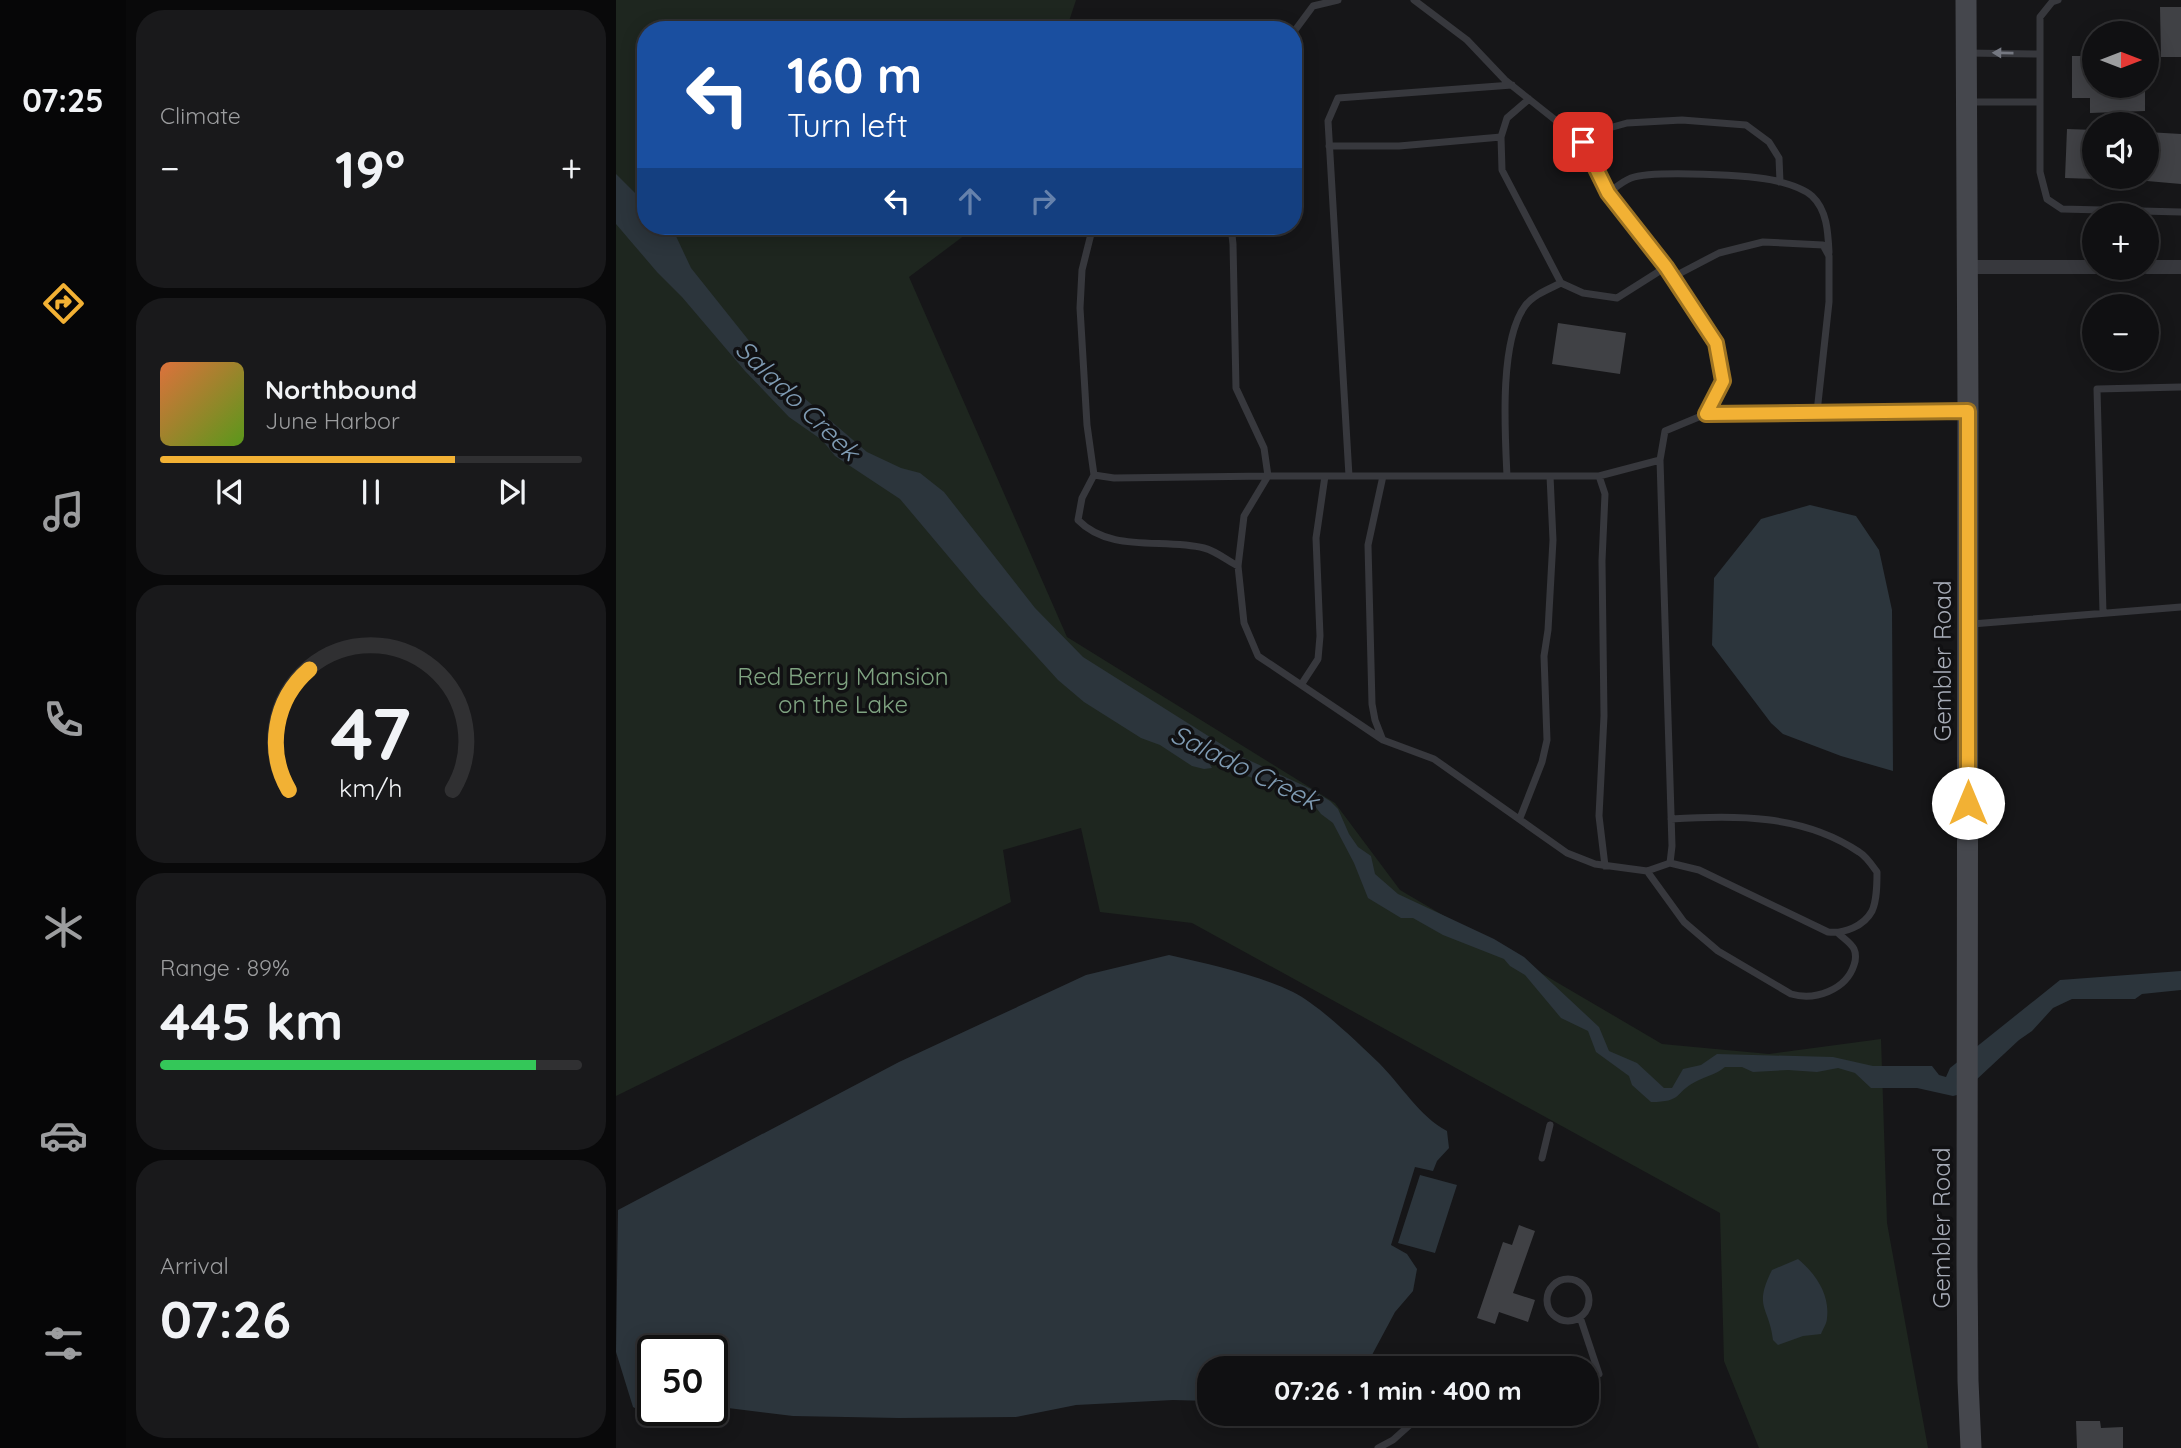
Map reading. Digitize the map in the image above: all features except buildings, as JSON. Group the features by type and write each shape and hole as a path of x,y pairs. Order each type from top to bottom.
{"main road":[{"name":"Gembler Road","path":"1966,0 1967,1265 1971,1448"}],"street":[{"path":"1966,267 2082,267"},
{"path":"2159,267 2181,267"}],"lane":[{"path":"1302,21 1313,6 1338,0"},
{"path":"1414,0 1466,40 1511,85 1583,142 1608,193 1673,276 1716,343 1723,381 1706,414"},
{"path":"2058,0 2052,2 2040,17 2040,172 2047,199 2062,209 2181,212"},
{"path":"1966,53 2040,54"},
{"path":"1349,476 1328,121 1338,98 1511,85"},
{"path":"1529,99 1507,118 1502,137 1502,170 1561,283 1583,293 1617,298 1666,267"},
{"path":"1966,102 2040,102"},
{"path":"1583,142 1602,130 1627,123 1682,120 1746,125 1769,142 1779,158 1780,182"},
{"path":"1329,146 1399,146 1502,137"},
{"path":"1608,193 1630,178 1647,175 1741,177 1780,182 1809,194 1818,203 1828,230 1829,302 1817,412"},
{"path":"1091,235 1082,270 1080,308 1087,425 1094,475 1082,498 1078,520 1085,527 1109,539 1206,548 1238,566"},
{"path":"1232,235 1236,387 1264,448 1268,476 1244,516 1238,566 1244,623 1258,656 1383,740 1434,759 1567,853 1605,866 1647,871 1670,863 1699,870 1828,932 1838,933 1858,925 1872,912 1877,872 1861,853 1810,827 1718,816 1671,820"},
{"path":"1673,276 1719,253 1763,242 1823,245 1829,256"},
{"path":"1507,476 1505,429 1508,356 1518,319 1526,304 1540,293 1561,283"},
{"path":"2103,613 2097,389 2181,387"},
{"path":"1670,863 1660,460 1665,431 1706,414 1968,411"},
{"path":"1094,475 1114,478 1599,476 1660,460"},
{"path":"1301,685 1318,659 1320,624 1316,538 1325,476"},
{"path":"1383,476 1368,545 1372,704 1383,740"},
{"path":"1520,818 1542,762 1547,740 1544,656 1553,540 1550,476"},
{"path":"1599,476 1605,494 1602,561 1604,716 1599,816 1605,866"},
{"path":"1968,624 2181,607"},
{"path":"1647,871 1684,922 1718,951 1791,994 1803,998 1824,994 1842,984 1850,975 1856,961 1854,950 1838,933"},
{"path":"1542,1158 1550,1125"},
{"path":"1573,1280 1585,1287 1589,1300 1585,1313 1580,1318 1568,1321 1555,1317 1551,1311 1549,1292 1559,1282 1573,1280"},
{"path":"1580,1318 1593,1356"},
{"path":"1378,1448 1394,1440 1409,1426"}],"green space":[{"name":"Red Berry Mansion on the Lake","path":"616,0 1076,0 1069,21 637,21 637,235 965,235 909,277 1067,637 1335,803 1400,890 1662,1044 1769,1054 1881,1039 1887,1223 1928,1448 1759,1448 1724,1361 1720,1213 1192,923 1100,912 1081,828 1003,850 1011,902 616,1096"}],"water":[{"name":"Salado Creek","path":"616,174 637,195 637,235 675,235 691,268 774,372 867,452 901,468 920,473 944,492 1035,608 1083,657 1240,756 1311,789 1330,801 1338,809 1358,847 1371,856 1375,874 1398,894 1494,939 1524,957 1599,1027 1609,1051 1637,1063 1664,1088 1672,1088 1683,1069 1701,1065 1717,1054 1833,1057 1873,1066 1932,1066 1939,1075 1946,1077 1950,1068 2060,980 2181,971 2181,990 2142,994 2135,999 2072,999 2053,1008 2032,1031 1961,1094 1953,1096 1917,1088 1871,1088 1855,1073 1838,1068 1817,1072 1753,1072 1742,1067 1725,1067 1688,1086 1673,1099 1651,1102 1632,1085 1629,1076 1596,1052 1588,1031 1561,1018 1525,975 1504,959 1443,935 1413,918 1401,918 1368,898 1354,863 1333,823 1314,805 1298,795 1231,770 1220,762 1212,760 1209,763 1212,768 1192,766 1084,702 1058,680 980,594 900,499 835,456 822,440 789,417 616,224"},
{"path":"1810,505 1856,516 1879,550 1892,610 1893,771 1841,756 1783,734 1771,723 1712,645 1714,578 1761,519"},
{"path":"1169,955 1278,985 1303,998 1326,1015 1387,1072 1419,1109 1447,1131 1449,1148 1437,1161 1433,1171 1415,1167 1391,1245 1407,1254 1417,1269 1413,1291 1395,1312 1371,1356 1197,1356 1197,1401 1076,1405 1016,1417 793,1416 728,1408 728,1335 637,1335 637,1409 633,1407 616,1352 618,1210 899,1062 1086,975"},
{"path":"1420,1175 1457,1185 1435,1253 1398,1243"},
{"path":"1798,1259 1824,1292 1827,1320 1821,1334 1803,1336 1778,1345 1773,1340 1764,1306 1766,1283 1772,1270"}],"route":[{"path":"1583,142 1608,193 1666,267 1716,343 1723,381 1706,414 1968,411 1968,803"}]}
